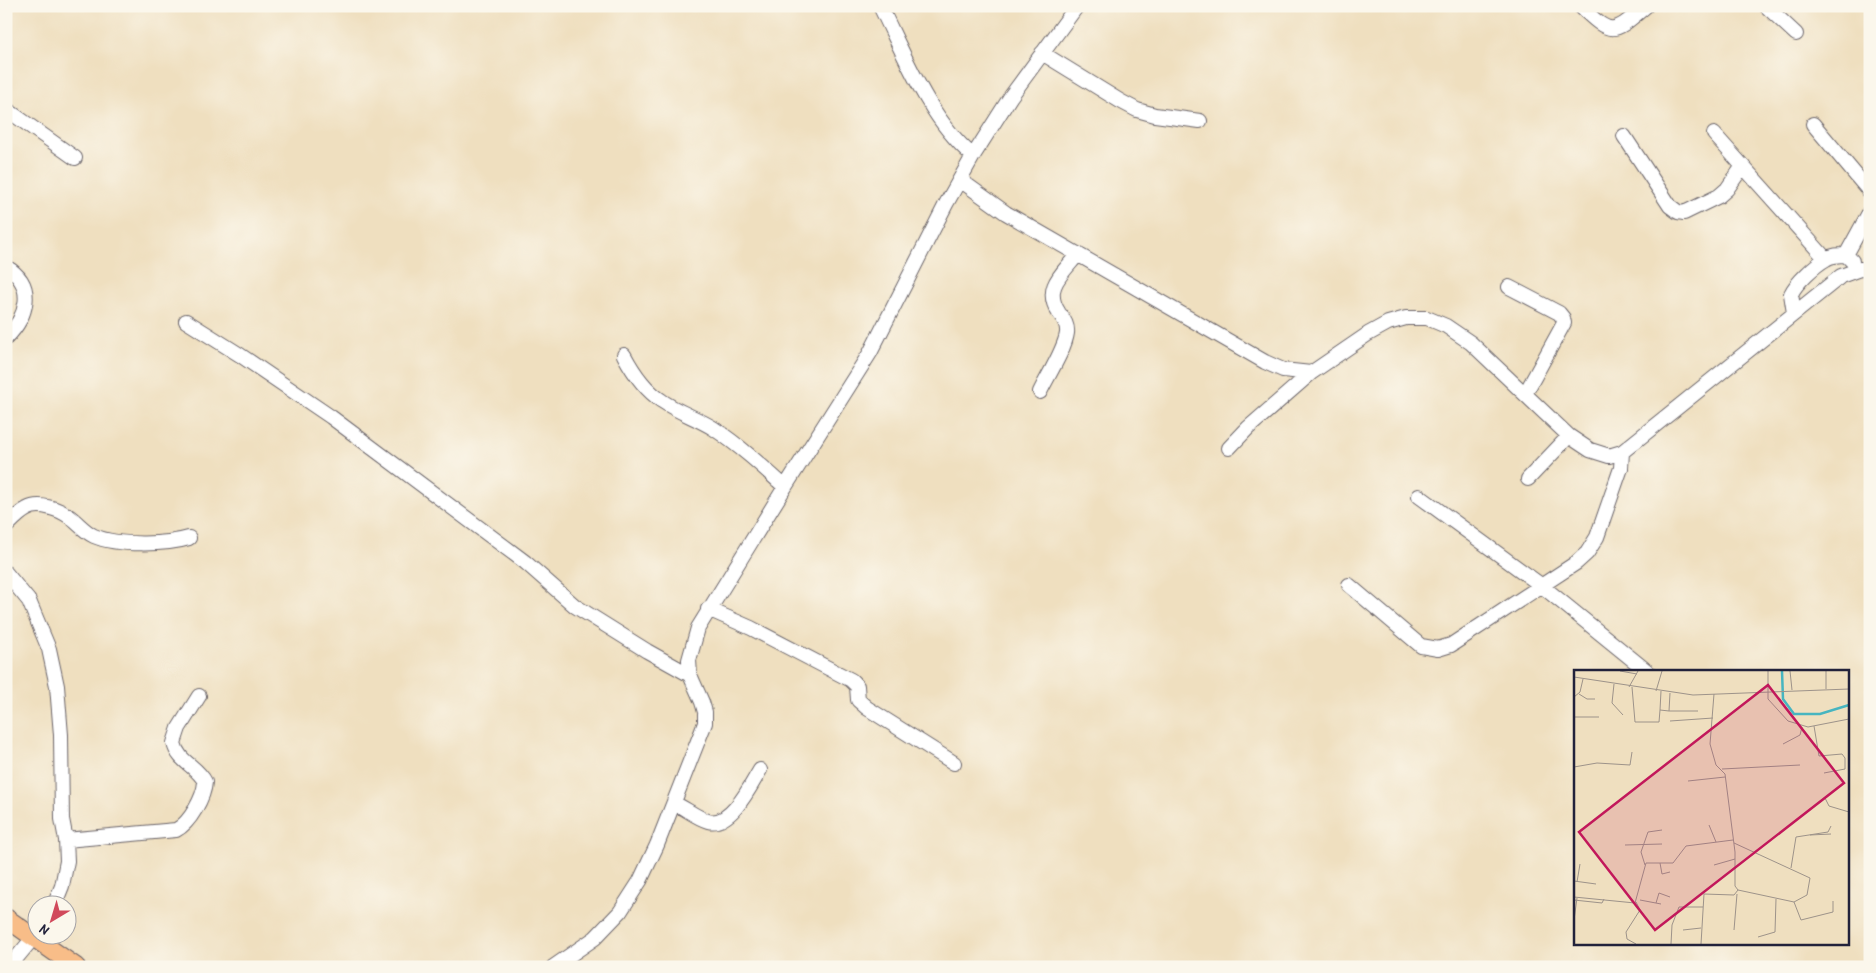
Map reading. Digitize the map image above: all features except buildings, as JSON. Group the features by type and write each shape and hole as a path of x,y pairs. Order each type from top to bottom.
{"main road":[{"path":"6,918 28,931"},
{"path":"49,946 76,967"}],"street":[{"path":"880,6 914,76 944,125 960,145 973,156"},
{"path":"553,967 595,938 620,912 640,882 657,845 705,723 705,712 702,702 690,675 689,660 698,628 708,609 870,353 946,204 973,156 1011,96 1077,6"},
{"path":"1580,6 1606,29 1615,29 1624,24 1646,6"},
{"path":"1766,6 1796,34"},
{"path":"1042,53 1137,110 1155,115 1200,121"},
{"path":"6,109 75,158"},
{"path":"1813,124 1870,192"},
{"path":"1714,134 1826,259"},
{"path":"1624,136 1670,206 1678,212 1684,213 1719,196 1727,189 1743,166"},
{"path":"960,180 1006,212 1265,362 1283,370 1312,372"},
{"path":"1846,255 1870,211"},
{"path":"1040,392 1066,341 1068,331 1066,323 1053,304 1052,291 1057,280 1078,254"},
{"path":"1794,313 1790,298 1793,290 1826,259 1835,255 1846,255 1865,269"},
{"path":"6,267 18,276 25,289 26,304 22,318 6,338"},
{"path":"1229,448 1248,428 1312,372 1368,334 1388,323 1406,318 1427,318 1446,326 1471,343 1570,436 1590,450 1609,456 1622,452 1841,276 1865,269"},
{"path":"1509,287 1559,313 1564,318 1564,323 1525,394"},
{"path":"186,322 240,355 331,417 525,562 576,606 646,651 690,675"},
{"path":"624,355 633,372 662,401 712,427 760,464 785,487"},
{"path":"1528,479 1570,436"},
{"path":"1349,585 1421,646 1438,649 1451,645 1576,563 1587,553 1597,537 1621,468 1622,452"},
{"path":"1419,496 1542,586 1646,670"},
{"path":"6,527 27,509 40,506 51,508 68,516 95,536 110,540 141,544 173,543 189,538"},
{"path":"6,573 29,601 50,648 57,686 61,735 62,819 67,860 58,896"},
{"path":"708,609 751,628 851,680 857,686 858,700 867,708 954,763"},
{"path":"66,840 176,830 187,822 205,789 205,782 197,771 180,757 174,743 179,728 199,696"},
{"path":"674,803 709,821 721,820 732,812 744,797 760,770"},
{"path":"9,967 28,944"}]}
